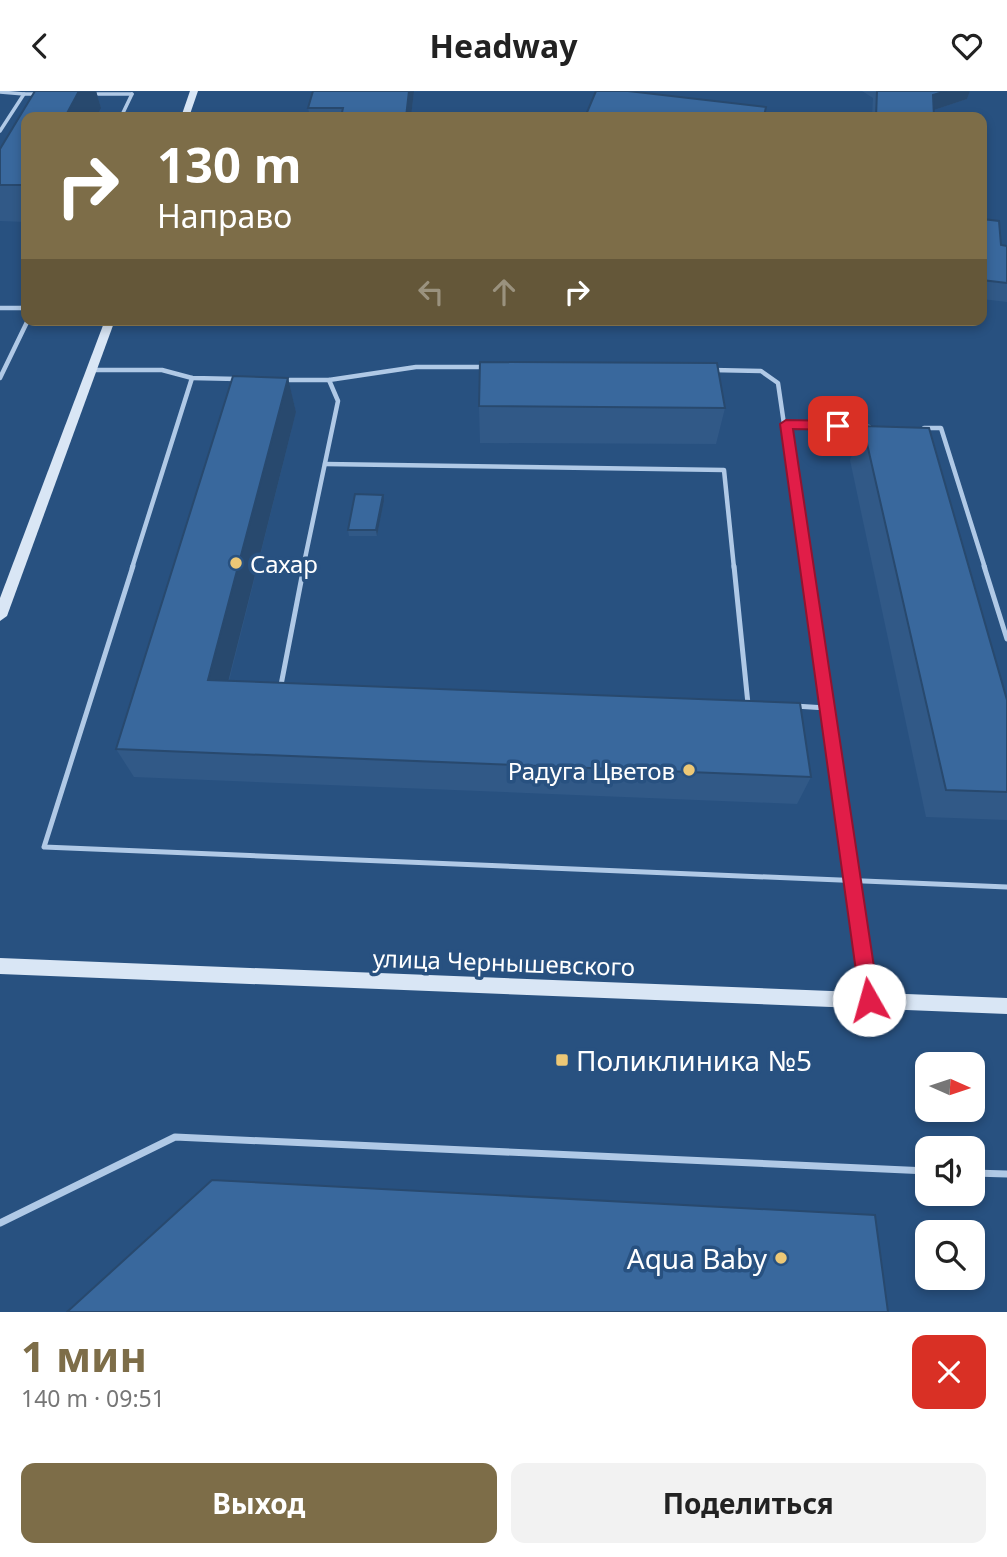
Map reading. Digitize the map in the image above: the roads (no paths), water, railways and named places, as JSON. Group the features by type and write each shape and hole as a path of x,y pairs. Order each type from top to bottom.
{"main road":[{"path":"187,112 194,91"},
{"path":"0,616 108,326"},
{"name":"улица Чернышевского","path":"0,967 1007,1006"}],"lane":[{"path":"0,92 41,94"},
{"path":"81,94 133,93 124,112"},
{"path":"0,131 24,94"},
{"path":"0,308 21,308"},
{"path":"0,378 25,326"},
{"path":"274,379 329,380 416,366 499,367"},
{"path":"91,370 162,370 192,378 247,379"},
{"path":"706,370 761,370 778,383 869,1000"},
{"path":"192,378 44,847 1007,887"},
{"path":"292,686 279,685 338,401 329,380"},
{"path":"786,424 877,427"},
{"path":"915,428 941,428 1007,639"},
{"path":"325,464 724,470 748,704"},
{"path":"734,704 761,705"},
{"path":"787,706 826,708"},
{"path":"0,1223 175,1137 915,1170"},
{"path":"985,1173 1007,1174"}],"place":[{"name":"Сахар","path":"236,563"},
{"name":"Радуга Цветов","path":"689,770"},
{"name":"Поликлиника №5","path":"562,1060"},
{"name":"Aqua Baby","path":"781,1258"}]}
